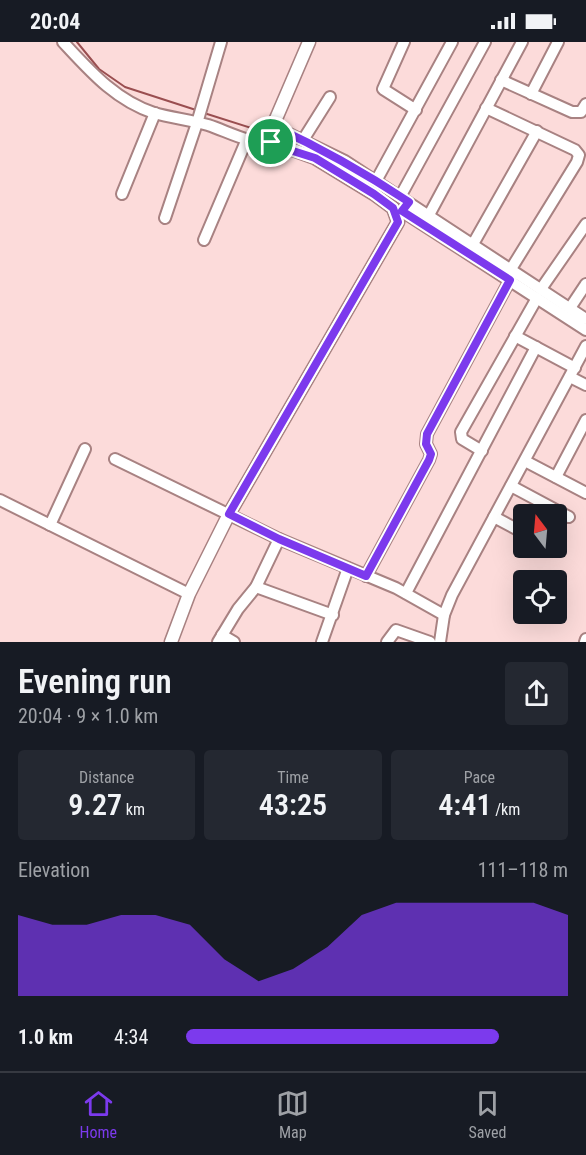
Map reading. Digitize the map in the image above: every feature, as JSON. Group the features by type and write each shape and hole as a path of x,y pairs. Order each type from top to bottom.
{"street":[{"path":"63,42 114,92 133,104 155,113 199,116 247,139 271,134 303,140 376,181 403,206 539,293 586,330"},
{"path":"165,218 199,116 220,42"},
{"path":"271,134 309,42"},
{"path":"404,42 383,89 416,110"},
{"path":"376,181 452,42"},
{"path":"171,642 189,594 229,514 394,232 403,206 485,42"},
{"path":"429,215 522,42"},
{"path":"531,94 558,42"},
{"path":"501,80 572,112 581,112 586,104"},
{"path":"303,140 330,97"},
{"path":"366,576 429,460 431,454 426,444 427,434 510,274 579,158 576,150 486,108"},
{"path":"122,194 155,113"},
{"path":"473,244 537,131"},
{"path":"271,134 374,194 429,215 473,244 510,274"},
{"path":"204,240 247,139"},
{"path":"482,451 462,439 460,432 539,293 586,224"},
{"path":"570,308 586,284"},
{"path":"539,293 570,308 586,319"},
{"path":"515,336 572,372 586,385"},
{"path":"440,642 444,615 586,346"},
{"path":"406,593 536,348"},
{"path":"556,477 586,420"},
{"path":"50,525 85,449"},
{"path":"115,459 279,539 406,593 444,615"},
{"path":"525,461 586,493"},
{"path":"511,486 569,517"},
{"path":"0,500 189,594"},
{"path":"494,517 513,527"},
{"path":"234,642 220,639 238,609 256,587 279,539"},
{"path":"322,642 348,568"},
{"path":"256,587 333,615"},
{"path":"387,642 396,630 430,642"}],"waterway":[{"path":"77,42 99,69 125,87 196,110"},
{"path":"204,113 267,133"},
{"path":"276,136 296,143"}],"route":[{"path":"273,126 371,177 409,202 402,211 510,280 427,434 426,444 431,454 429,460 366,576 279,539 229,514 398,222 393,208 374,194 315,158 271,142 269,138 273,126"}]}
